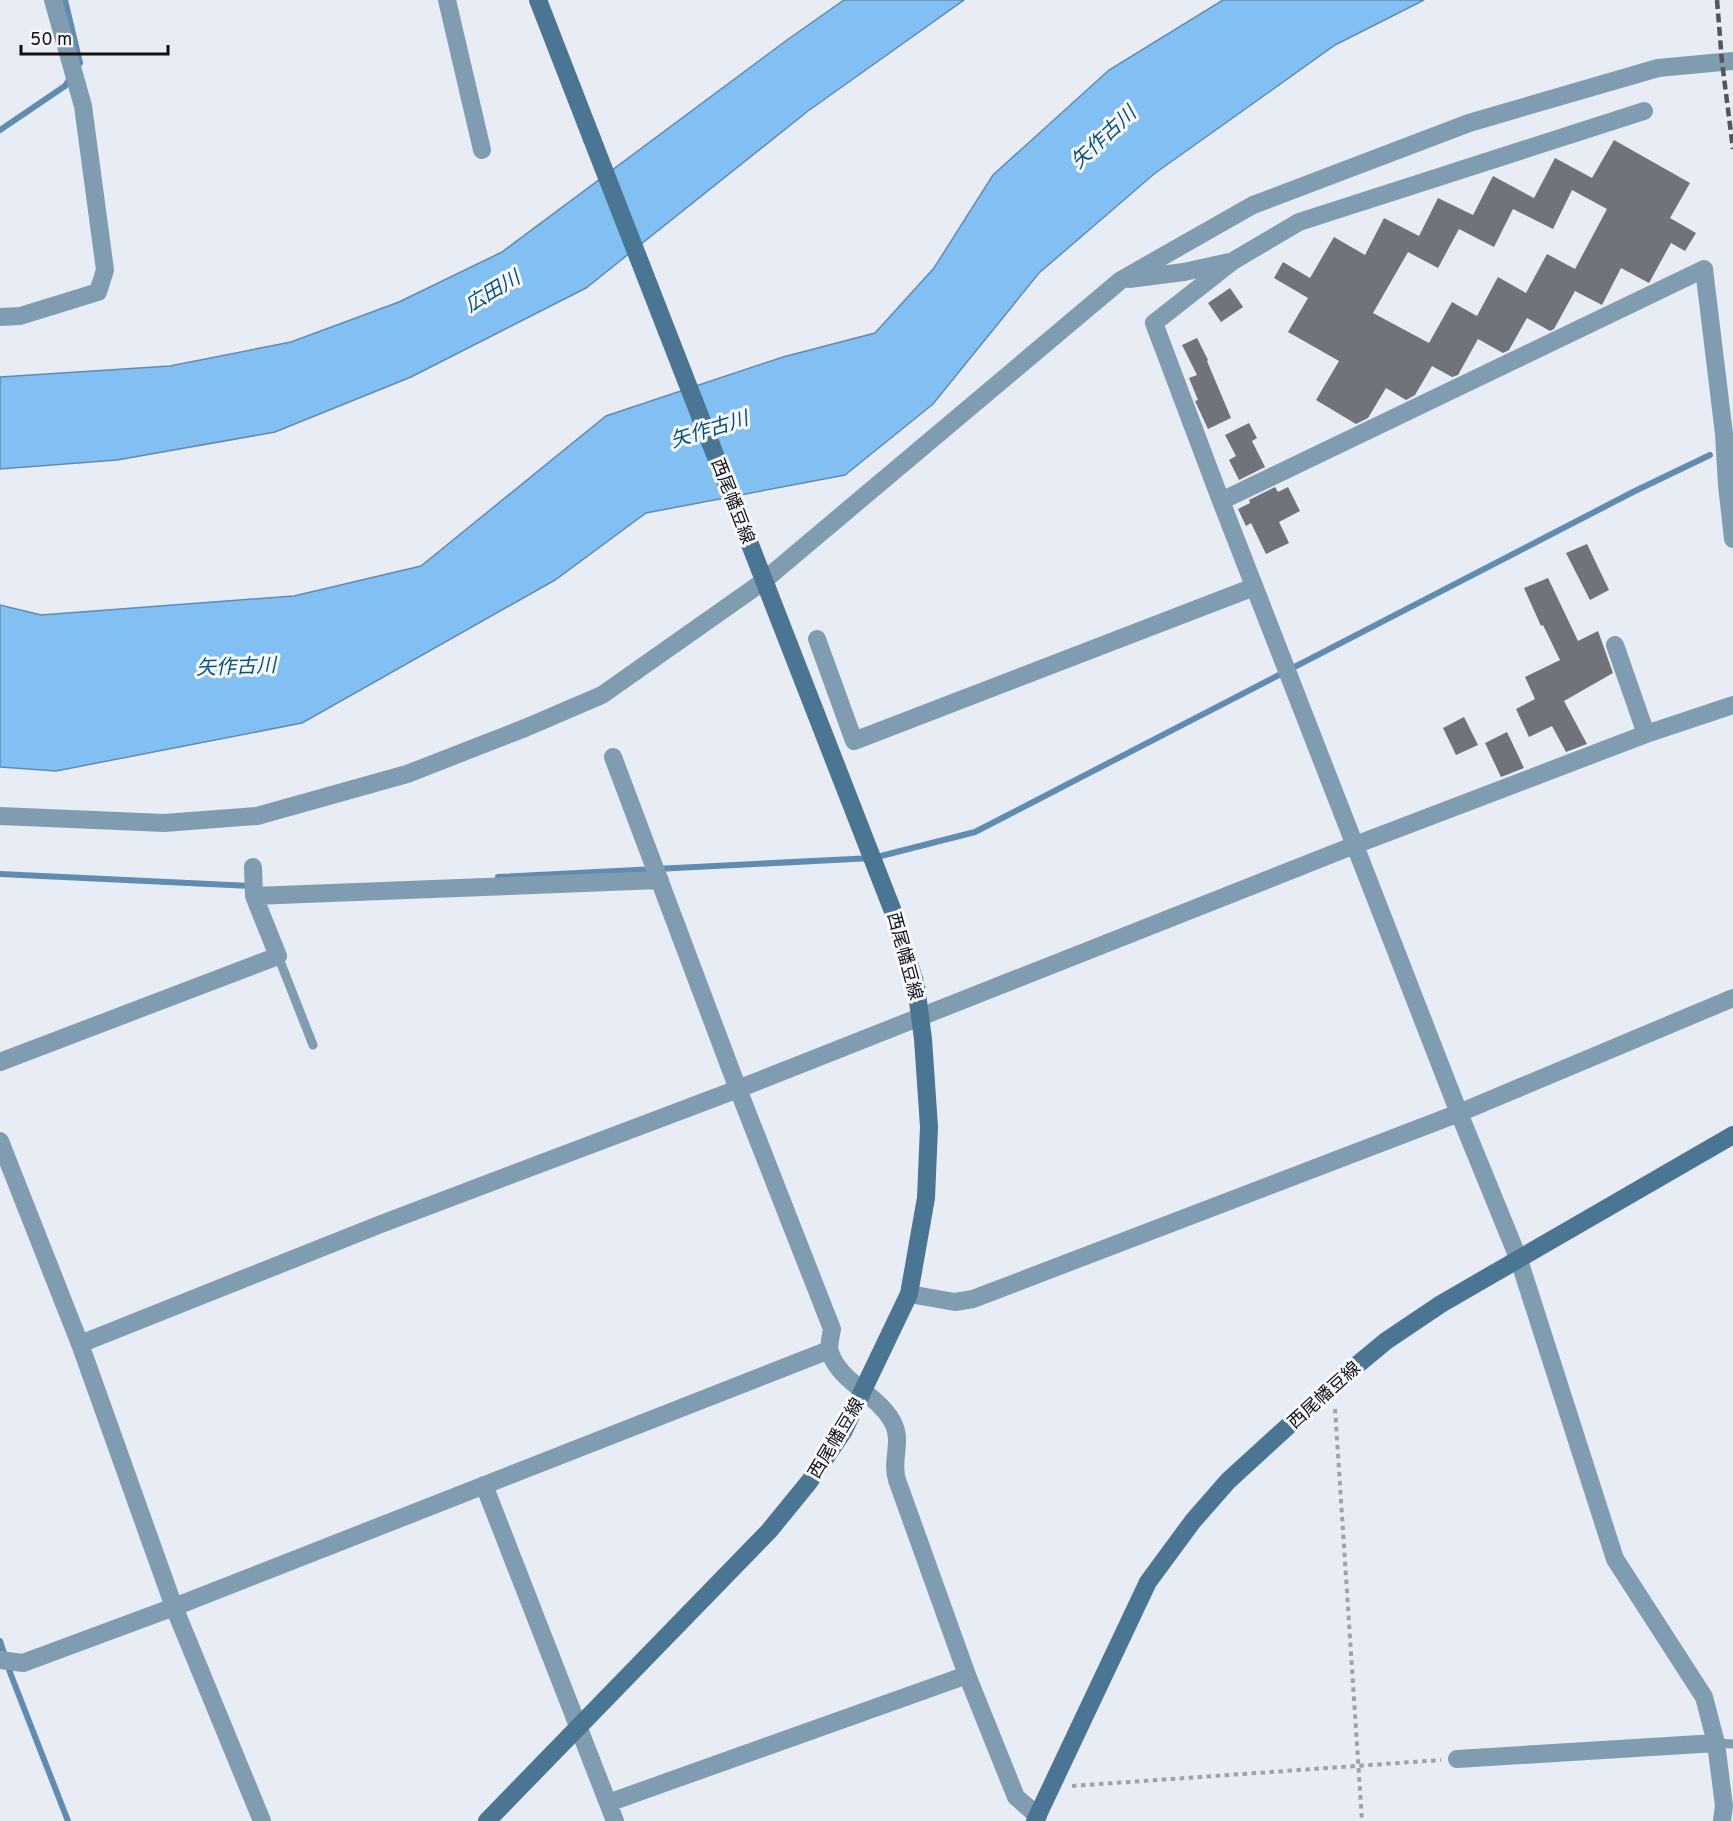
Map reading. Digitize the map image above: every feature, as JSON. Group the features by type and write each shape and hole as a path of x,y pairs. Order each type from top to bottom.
{"main road":[{"name":"西尾幡豆線","path":"487,1821 769,1530 828,1456 843,1432 909,1294 926,1198 929,1127 916,986 894,914 538,0"},
{"name":"西尾幡豆線","path":"1037,1818 1148,1582 1193,1521 1228,1481 1333,1385 1386,1341 1441,1305 1733,1135"}],"street":[{"path":"0,316 20,316 98,292 105,270 83,106 53,0"},
{"path":"447,0 482,150"},
{"path":"0,816 164,823 257,816 407,774 602,695 761,583 1121,280 1253,206 1469,123 1658,68 1733,61"},
{"path":"1644,111 1299,222 1233,261 1154,323 1282,659 1459,1113 1519,1260 1615,1559 1704,1697 1725,1743 1722,1821"},
{"path":"1121,280 1184,272 1233,261"},
{"path":"1221,501 1704,269 1724,434 1733,539"},
{"path":"817,639 854,741 1254,587"},
{"path":"1615,645 1646,734"},
{"path":"80,1344 381,1224 738,1089 1355,845 1646,734 1733,705"},
{"path":"613,757 738,1089 832,1329 829,1350 838,1367 885,1412 894,1424 897,1438 894,1472 967,1675 1016,1797 1037,1818"},
{"path":"0,1062 278,956 254,896 253,867"},
{"path":"254,896 660,880"},
{"path":"909,1294 955,1302 973,1299 1459,1113 1733,998"},
{"path":"0,1141 80,1344 174,1607 262,1821"},
{"path":"0,1660 20,1662 174,1607 829,1350"},
{"path":"484,1485 615,1821"},
{"path":"608,1803 967,1675"},
{"path":"1457,1759 1725,1743"}],"lane":[{"path":"278,956 313,1045"}],"path":[{"path":"1333,1385 1362,1821"},
{"path":"1052,1784 1070,1786 1457,1759"}],"water":[{"name":"広田川","path":"844,0 964,0 808,111 586,288 411,377 275,432 117,460 0,469 0,377 170,366 291,342 399,302 502,252"},
{"name":"矢作古川","path":"1223,0 1424,0 1335,45 1154,174 1039,273 933,404 845,475 646,513 555,580 302,723 56,771 0,767 0,605 41,615 294,596 421,566 606,416 783,357 875,333 934,268 993,175 1109,70"}],"building":[{"path":"1614,140 1690,183 1670,218 1696,233 1685,251 1671,243 1649,283 1621,268 1602,305 1575,291 1554,329 1550,331 1527,318 1509,350 1503,353 1478,339 1458,375 1452,377 1432,366 1415,395 1406,400 1386,388 1368,418 1356,424 1316,400 1339,361 1288,332 1308,298 1274,278 1283,262 1310,278 1334,237 1365,255 1384,218 1419,236 1438,198 1473,215 1493,176 1534,198 1555,158 1592,178","holes":["1572,190 1607,209 1575,269 1547,254 1526,293 1498,277 1477,316 1452,302 1429,343 1373,313 1408,252 1438,268 1459,229 1494,247 1513,209 1553,229"]},
{"path":"1230,288 1243,307 1221,322 1208,303"},
{"path":"1197,338 1231,418 1208,429 1195,401 1198,400 1189,378 1197,375 1182,345"},
{"path":"1249,423 1257,438 1252,441 1265,467 1239,480 1229,460 1236,456 1225,435"},
{"path":"1275,487 1278,492 1288,487 1300,511 1279,522 1289,543 1266,554 1251,523 1246,526 1238,509 1250,503 1249,500"},
{"path":"1587,544 1609,590 1590,600 1566,553"},
{"path":"1548,578 1578,641 1598,631 1613,673 1564,701 1587,744 1566,752 1552,726 1529,737 1516,709 1535,699 1525,677 1560,660 1524,588"},
{"path":"1464,717 1478,745 1456,755 1443,728"},
{"path":"1507,732 1524,768 1501,777 1485,743"}],"waterway":[{"path":"65,0 80,63"},
{"path":"0,130 65,86 71,77"},
{"path":"498,877 873,858 975,832 1635,491 1710,455"},
{"path":"0,874 251,886"},
{"path":"0,1641 68,1821"}],"railway":[{"path":"1717,0 1733,149"}]}
